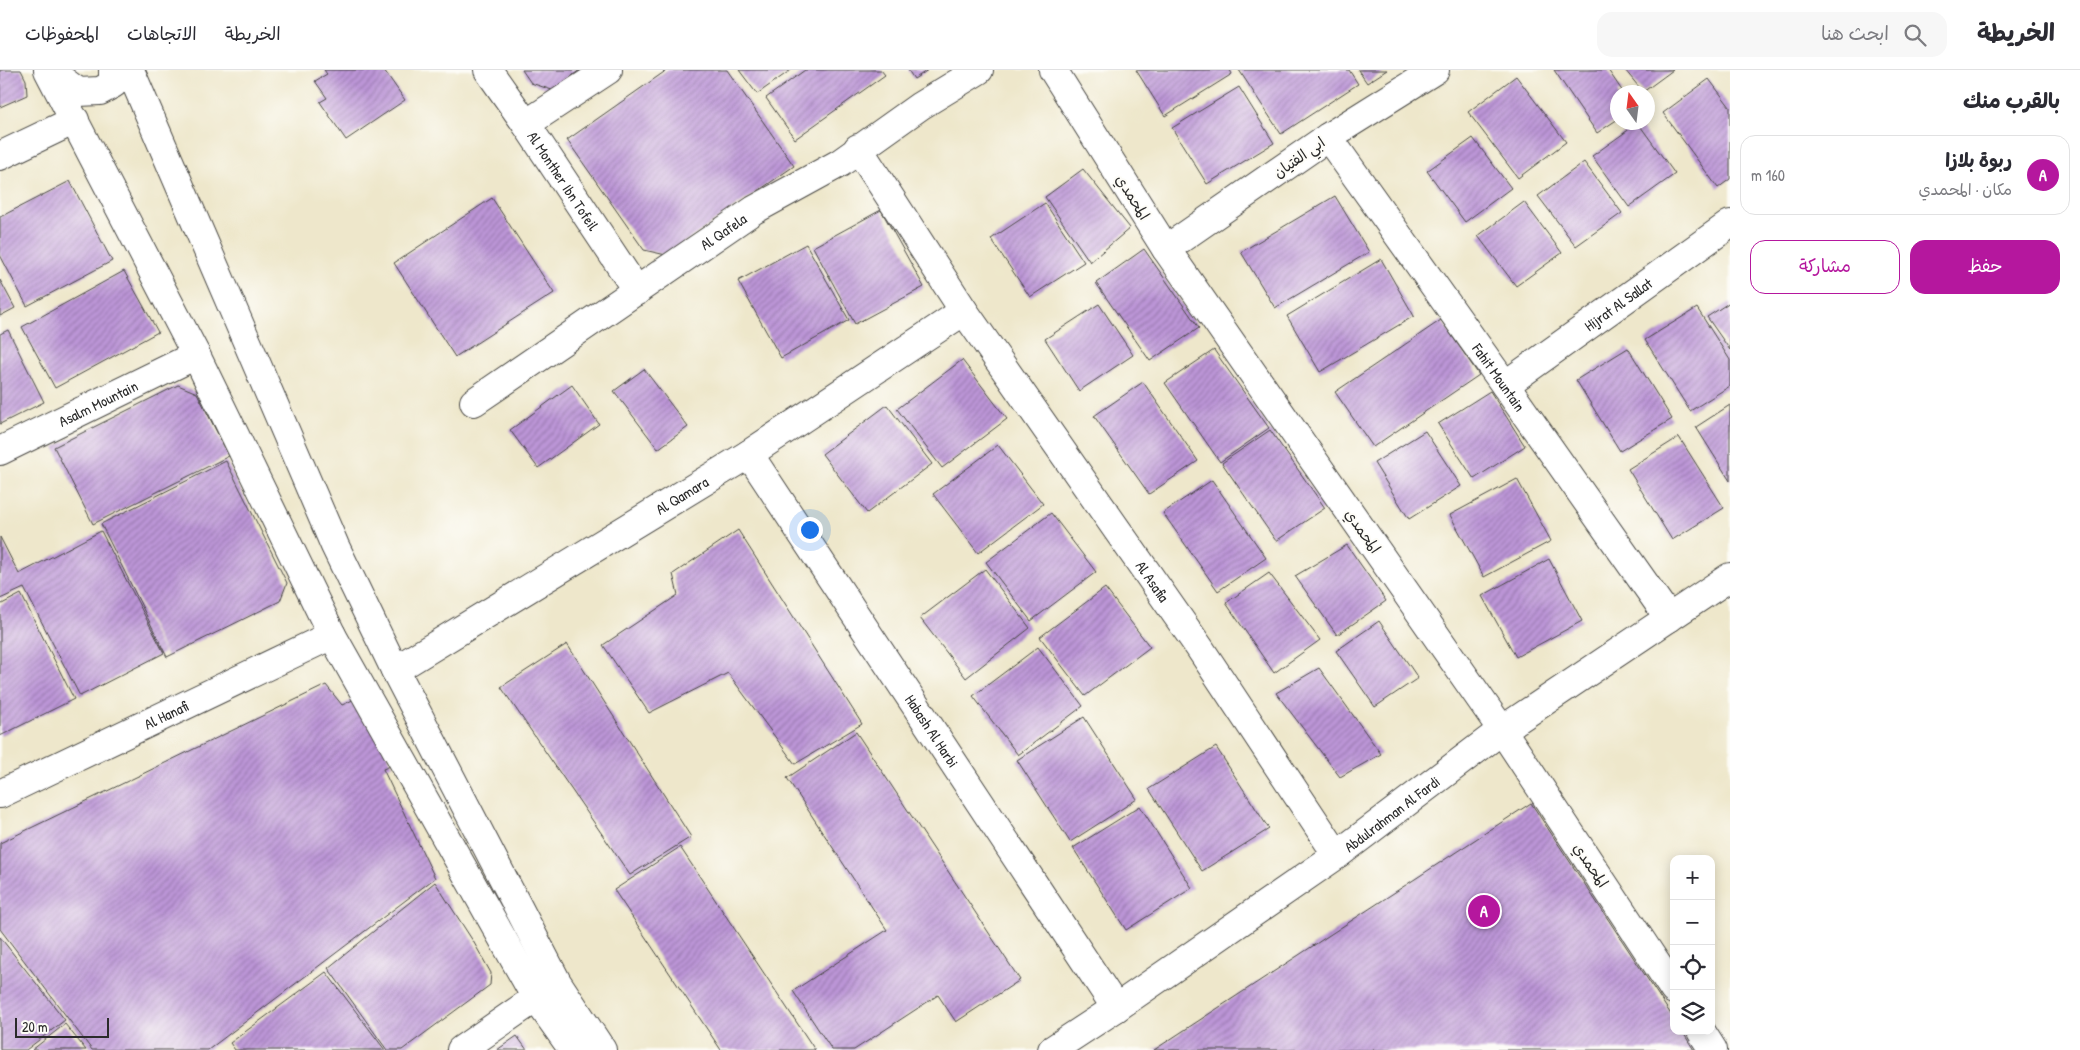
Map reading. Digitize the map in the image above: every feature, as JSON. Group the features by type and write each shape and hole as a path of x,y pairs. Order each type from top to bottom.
{"street":[{"path":"49,70 78,92 100,91 113,84 112,70"},
{"path":"49,70 196,356 332,635 536,998 573,1050"},
{"path":"130,70 334,546 394,670 557,982 602,1050"},
{"name":"Al Monther Ibn Tofeil","path":"488,70 637,290"},
{"path":"526,124 608,70"},
{"name":"Al Qafela","path":"474,402 754,210 840,163 858,148 920,106 980,70"},
{"name":"المحمدي","path":"1053,70 1166,249 1502,730 1670,984"},
{"name":"ابي الفتيان","path":"1166,249 1328,137 1435,70"},
{"path":"0,156 75,120"},
{"name":"Fahit Mountain","path":"1328,137 1669,618"},
{"name":"Al Asafia","path":"858,148 964,311 1199,647 1337,855"},
{"name":"Hijrat Al Sallat","path":"1505,385 1730,224"},
{"name":"Al Qamara","path":"394,670 749,454 964,311"},
{"name":"Asalm Mountain","path":"0,451 196,356"},
{"name":"Habash Al Harbi","path":"749,454 1116,1008"},
{"name":"Abdulrahman Al Fardi","path":"1052,1050 1337,855 1502,730 1730,577"},
{"name":"Al Hanafi","path":"0,794 332,635"},
{"path":"461,1050 536,998"},
{"path":"1704,1035 1713,1050"}],"building":[{"path":"0,70 21,70 26,80 27,95 0,107"},
{"path":"324,70 384,70 405,100 346,140 320,102 327,98 315,81 327,74"},
{"path":"522,70 580,70 552,90 531,83"},
{"path":"667,70 727,70 794,166 666,255 644,250 567,140"},
{"path":"739,70 791,70 757,94"},
{"path":"805,70 881,70 885,75 795,139 766,98"},
{"path":"908,70 928,70 914,79"},
{"path":"1136,70 1230,70 1232,74 1165,116"},
{"path":"1239,70 1349,70 1358,84 1281,134"},
{"path":"1358,70 1387,70 1367,83"},
{"path":"1554,70 1608,70 1618,85 1610,85 1610,124 1597,133"},
{"path":"1625,70 1673,70 1653,85 1637,85"},
{"path":"1516,76 1566,142 1518,178 1468,112"},
{"path":"1709,79 1730,107 1730,179 1718,188 1663,113"},
{"path":"1239,87 1274,143 1207,184 1172,128"},
{"path":"1628,130 1643,130 1675,174 1629,207 1592,156"},
{"path":"1473,138 1511,188 1465,222 1427,171"},
{"path":"1584,162 1622,213 1576,246 1538,196"},
{"path":"1083,169 1130,228 1090,262 1045,197"},
{"path":"70,181 112,261 27,306 0,255 0,217"},
{"path":"1335,196 1369,252 1275,308 1241,252"},
{"path":"492,198 554,293 455,357 394,263"},
{"path":"1524,202 1562,253 1516,286 1478,236"},
{"path":"1045,203 1084,262 1030,297 991,239"},
{"path":"881,210 924,287 855,324 813,247"},
{"path":"806,244 849,320 781,358 738,281"},
{"path":"1144,249 1199,328 1150,361 1096,283"},
{"path":"1381,259 1414,316 1320,372 1287,316"},
{"path":"124,271 158,332 55,388 22,327"},
{"path":"0,280 15,308 0,316"},
{"path":"1730,302 1730,350 1707,317"},
{"path":"1099,304 1133,355 1079,391 1045,339"},
{"path":"1697,308 1730,360 1730,386 1690,411 1645,340"},
{"path":"1441,320 1479,375 1373,447 1335,392"},
{"path":"8,330 44,402 0,424 0,334"},
{"path":"1628,348 1672,419 1620,451 1576,380"},
{"path":"1214,350 1269,428 1220,462 1165,383"},
{"path":"962,360 1007,419 942,468 897,409"},
{"path":"644,369 688,427 658,449 614,391"},
{"path":"1143,382 1198,461 1149,494 1094,416"},
{"path":"178,385 197,393 229,456 93,524 54,447"},
{"path":"572,385 599,424 538,468 510,430"},
{"path":"1490,391 1525,446 1474,479 1438,424"},
{"path":"887,405 932,464 867,513 822,454"},
{"path":"1730,405 1730,481 1696,427"},
{"path":"1270,430 1325,508 1276,541 1222,463"},
{"path":"1425,431 1461,486 1409,519 1374,463"},
{"path":"1679,437 1724,508 1672,540 1628,469"},
{"path":"998,445 1043,504 978,553 933,494"},
{"path":"226,461 287,583 280,601 167,657 101,524"},
{"path":"1517,479 1551,541 1484,577 1450,515"},
{"path":"1212,480 1266,558 1218,591 1163,513"},
{"path":"1051,513 1096,572 1031,621 986,562"},
{"path":"738,530 862,724 795,764 728,673 649,713 603,645 678,595 673,574"},
{"path":"101,531 164,653 80,696 24,588 0,599 0,537 19,574"},
{"path":"1347,545 1386,601 1337,635 1295,576"},
{"path":"1549,559 1582,621 1516,657 1482,596"},
{"path":"985,569 1030,628 966,678 920,618"},
{"path":"1269,573 1320,640 1274,673 1226,603"},
{"path":"1105,588 1150,647 1085,696 1040,637"},
{"path":"21,594 74,699 0,736 0,605"},
{"path":"1379,621 1418,678 1375,707 1336,651"},
{"path":"567,644 691,837 630,875 501,687"},
{"path":"1038,647 1083,706 1018,755 973,696"},
{"path":"1319,668 1381,754 1340,777 1276,693"},
{"path":"326,685 342,705 357,698 393,765 383,769 435,878 208,1050 92,1050 0,929 0,843"},
{"path":"1084,717 1137,799 1070,842 1017,760"},
{"path":"856,732 1020,980 956,1022 938,995 854,1050 832,1050 793,991 887,930 787,778"},
{"path":"1216,747 1269,829 1202,871 1149,789"},
{"path":"1531,803 1670,1013 1670,1035 1685,1035 1694,1050 1154,1050"},
{"path":"1140,806 1192,888 1126,930 1073,848"},
{"path":"680,847 815,1050 721,1050 614,890"},
{"path":"435,882 491,973 490,985 402,1050 387,1050 328,968"},
{"path":"0,937 65,1020 26,1050 0,1050"},
{"path":"326,972 385,1050 235,1050 230,1043"},
{"path":"65,1024 86,1050 32,1050"},
{"path":"517,1036 527,1050 497,1050"}],"place":[{"name":"ربوة بلازا","path":"1484,911"}]}
